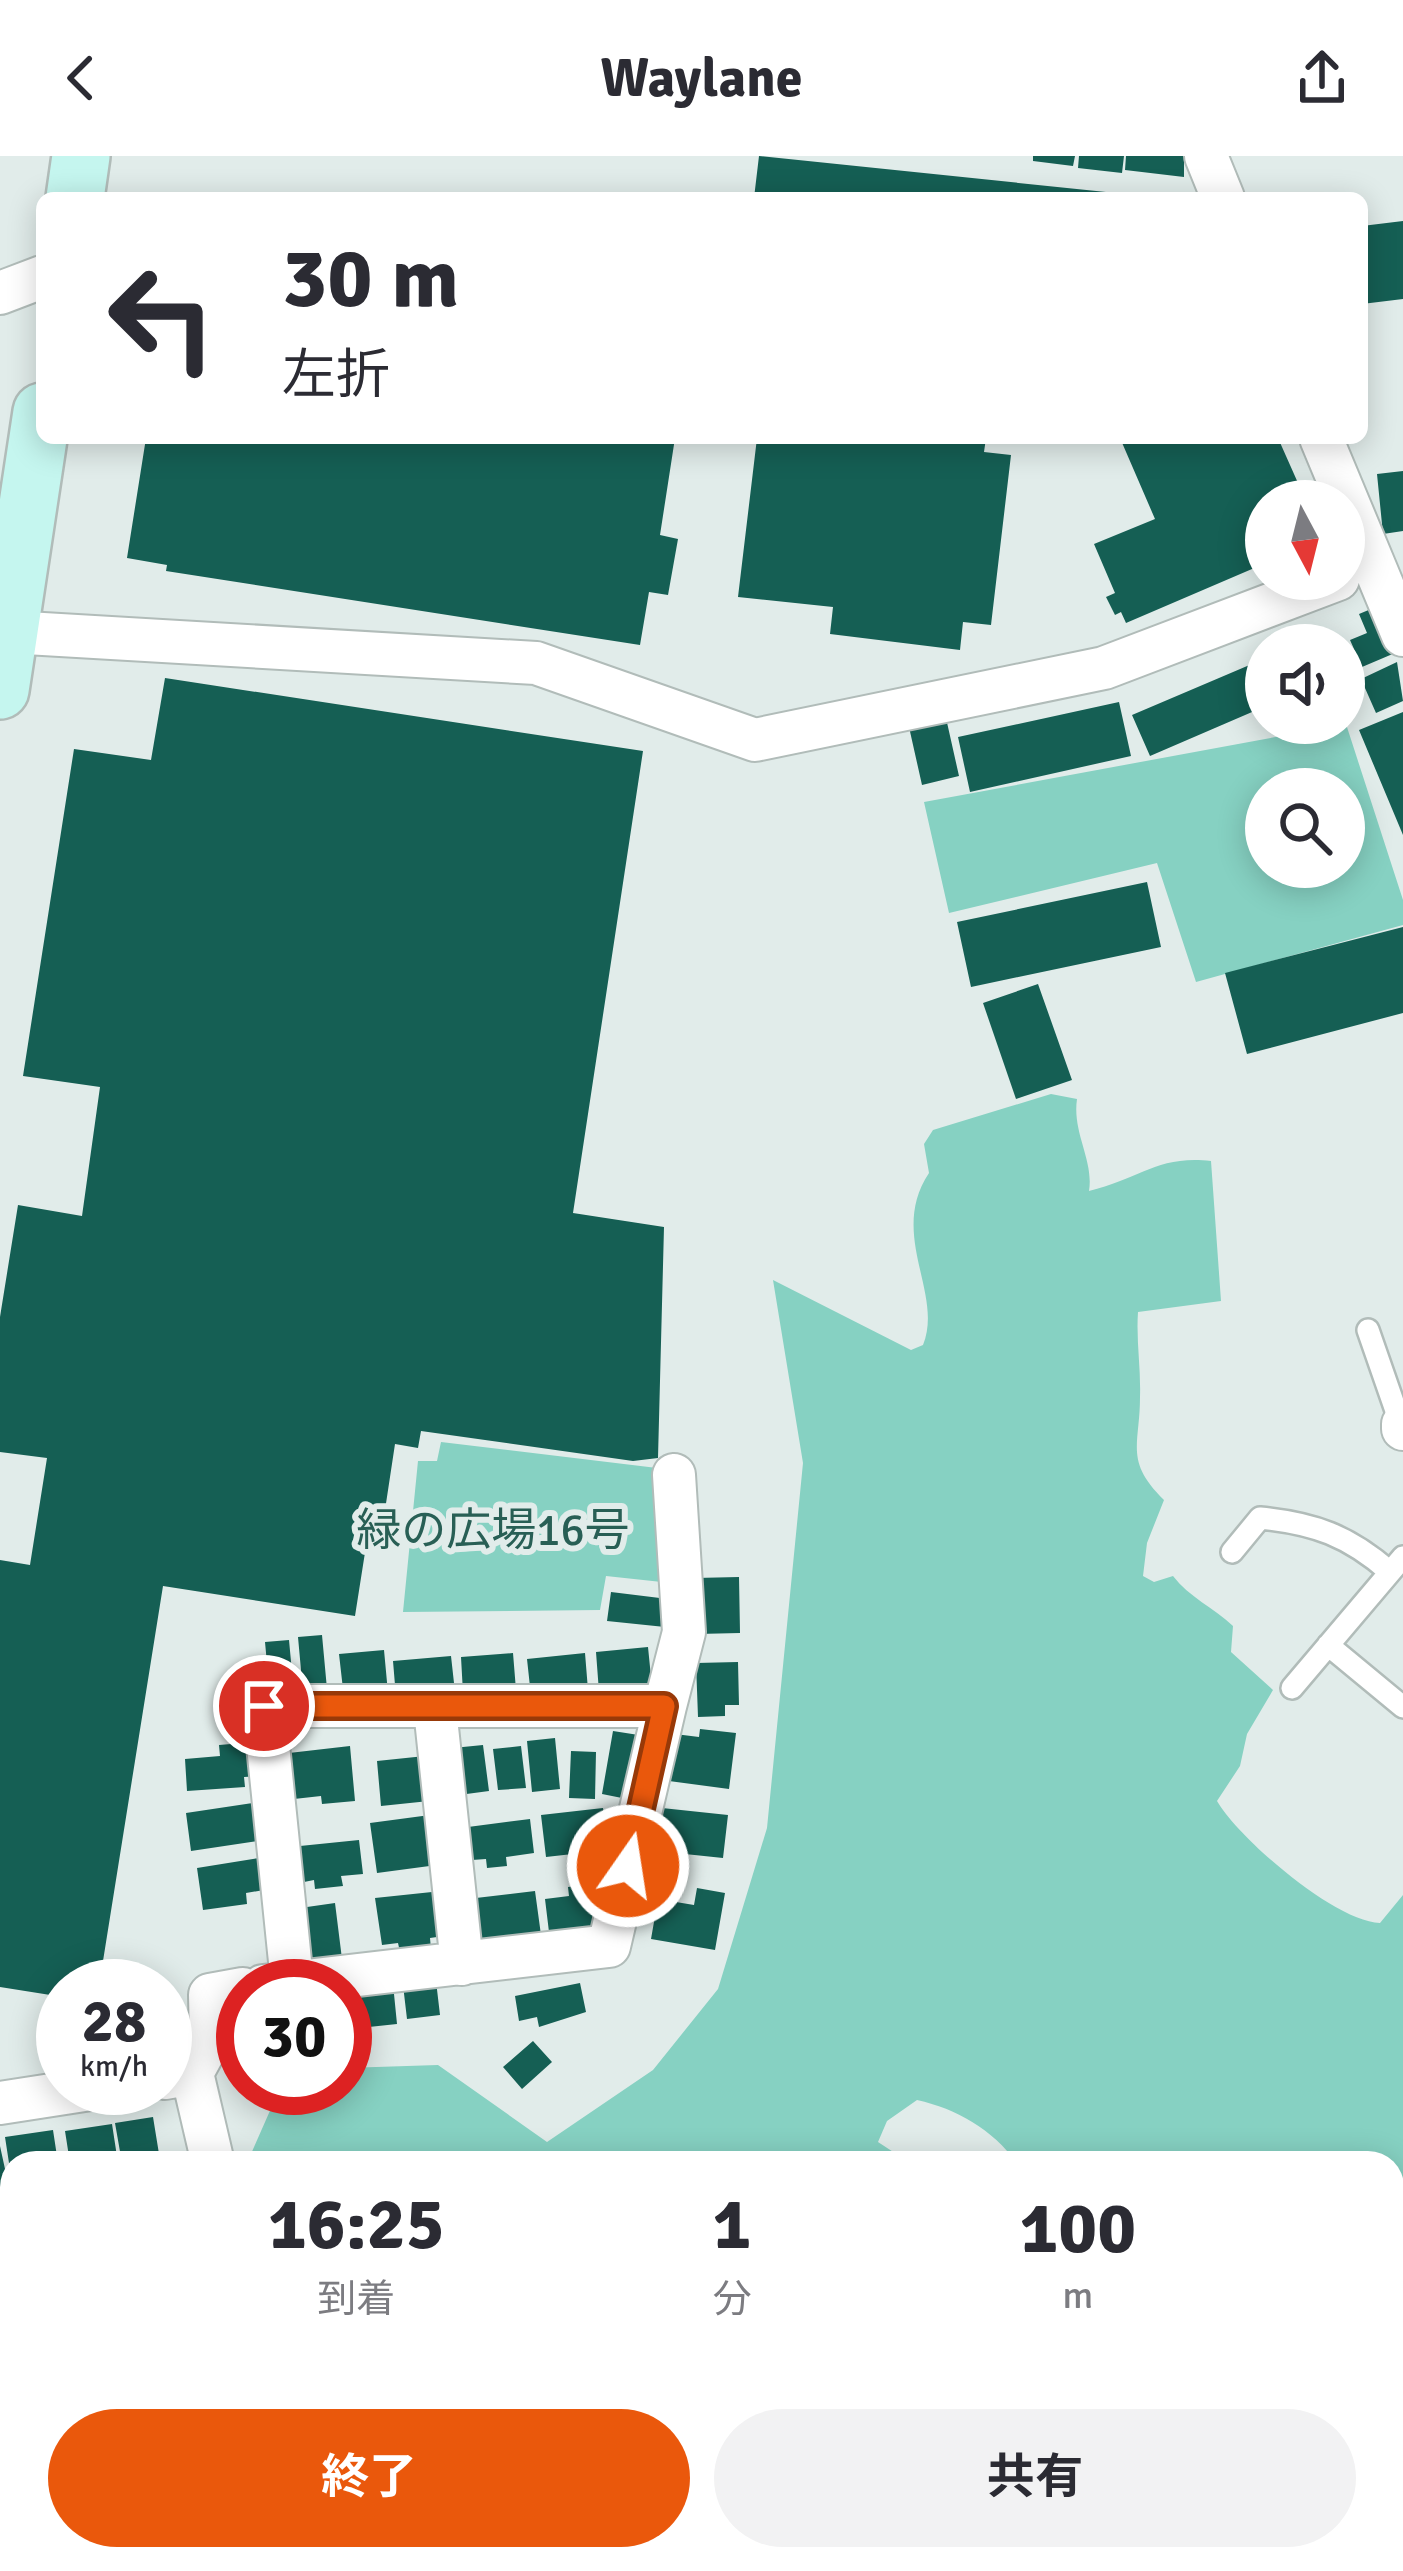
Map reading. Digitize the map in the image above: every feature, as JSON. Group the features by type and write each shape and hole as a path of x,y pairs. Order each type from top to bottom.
{"street":[{"path":"76,192 82,156"},
{"path":"1206,156 1221,192"},
{"path":"0,293 36,279"},
{"path":"0,690 37,444"},
{"path":"9,632 536,663 755,740 1104,668 1375,592 1323,444"},
{"path":"372,1974 609,1946 685,1632 674,1475"},
{"path":"277,1959 264,1706 664,1706"},
{"path":"435,1709 462,1964"},
{"path":"192,2060 211,2038 210,1995 216,1994"},
{"path":"0,2103 36,2097"},
{"path":"192,2109 208,2151"}],"lane":[{"path":"1368,1330 1402,1426"},
{"path":"1232,1552 1260,1518 1337,1532 1397,1564 1292,1688"},
{"path":"1328,1645 1403,1707"}],"green space":[{"path":"1245,743 1352,744 1360,768 1245,768 1245,888 1365,888 1365,783 1403,900 1403,925 1196,982 1157,863 949,913 924,802"},
{"path":"1051,1094 1077,1099 1089,1191 1176,1161 1211,1161 1221,1301 1138,1312 1137,1452 1143,1474 1164,1500 1147,1543 1143,1576 1154,1582 1173,1576 1233,1626 1231,1652 1273,1690 1247,1734 1240,1766 1217,1801 1229,1817 1291,1876 1361,1919 1380,1923 1403,1895 1403,2151 1006,2151 973,2122 917,2100 887,2121 878,2142 892,2151 252,2151 268,2115 372,2115 372,2067 438,2065 547,2142 653,2070 718,1989 767,1828 803,1463 773,1280 911,1350 923,1345 927,1305 914,1219 929,1173 924,1144 933,1130"},
{"name":"緑の広場16号","path":"441,1442 657,1468 671,1583 606,1576 600,1610 403,1612 418,1461 437,1461"}],"building":[{"path":"759,156 1106,192 755,192"},
{"path":"1033,156 1075,156 1073,166 1033,161"},
{"path":"1079,156 1124,156 1122,173 1078,168"},
{"path":"1126,156 1184,156 1184,177 1125,170"},
{"path":"1403,221 1403,299 1368,303 1368,225"},
{"path":"145,444 674,444 660,535 678,539 668,595 649,592 640,645 166,571 167,565 127,558"},
{"path":"756,444 985,444 984,452 1011,455 991,625 963,622 960,650 830,634 833,607 738,597"},
{"path":"1123,444 1281,444 1297,480 1245,480 1245,572 1126,623 1121,612 1115,615 1106,597 1115,593 1094,544 1155,519"},
{"path":"1403,471 1403,531 1383,534 1377,474"},
{"path":"1383,604 1402,650 1365,666 1367,633 1359,614"},
{"path":"1397,662 1403,701 1376,713 1365,677"},
{"path":"1245,667 1245,715 1150,756 1132,715"},
{"path":"165,678 643,751 573,1213 664,1227 658,1458 633,1461 421,1431 418,1448 395,1444 385,1510 372,1508 355,1616 163,1586 103,1959 36,1959 36,1993 0,1987 0,1560 30,1565 47,1458 0,1452 0,1317 18,1205 82,1216 100,1087 23,1076 74,749 151,760"},
{"path":"1119,702 1131,756 970,792 958,737"},
{"path":"1403,712 1403,835 1365,744 1365,728"},
{"path":"946,718 959,776 922,785 909,727"},
{"path":"1147,882 1161,947 971,987 957,922"},
{"path":"1403,927 1403,1013 1247,1054 1225,973"},
{"path":"1038,984 1072,1080 1016,1099 983,1003"},
{"path":"739,1577 740,1633 697,1634 695,1578"},
{"path":"611,1592 668,1599 665,1627 607,1621"},
{"path":"322,1635 327,1689 303,1692 298,1637"},
{"path":"289,1640 294,1694 270,1696 265,1642"},
{"path":"648,1647 652,1687 599,1692 596,1652"},
{"path":"384,1650 388,1693 344,1698 339,1654"},
{"path":"513,1653 516,1690 463,1693 461,1657"},
{"path":"585,1653 588,1690 531,1696 527,1659"},
{"path":"451,1656 455,1692 396,1697 393,1661"},
{"path":"738,1662 739,1705 725,1705 725,1716 698,1717 696,1663"},
{"path":"700,1729 736,1733 729,1789 669,1781 675,1734 699,1737"},
{"path":"613,1731 645,1736 632,1800 602,1794"},
{"path":"555,1738 560,1789 532,1792 527,1741"},
{"path":"255,1742 258,1776 244,1777 245,1787 187,1791 185,1759 220,1756 219,1745"},
{"path":"483,1745 489,1791 459,1795 453,1748"},
{"path":"350,1746 355,1801 322,1804 321,1796 294,1799 289,1753"},
{"path":"521,1746 526,1788 498,1790 493,1749"},
{"path":"571,1751 596,1752 595,1799 569,1798"},
{"path":"425,1756 429,1801 381,1806 377,1761"},
{"path":"259,1802 264,1840 191,1851 186,1813"},
{"path":"603,1808 608,1850 546,1857 541,1815"},
{"path":"662,1808 728,1815 723,1858 666,1852 667,1836 659,1836"},
{"path":"430,1815 437,1865 377,1873 370,1823"},
{"path":"530,1819 534,1853 506,1857 507,1866 487,1868 486,1859 472,1860 468,1827"},
{"path":"359,1840 363,1874 341,1876 343,1886 315,1889 314,1880 304,1882 300,1846"},
{"path":"259,1858 264,1890 246,1893 247,1904 203,1910 197,1868"},
{"path":"607,1882 598,1927 549,1932 545,1899 569,1896 568,1887"},
{"path":"697,1888 725,1893 715,1950 651,1939 658,1899 694,1905"},
{"path":"535,1891 541,1935 482,1942 476,1898"},
{"path":"432,1892 437,1937 430,1938 431,1949 400,1952 398,1943 382,1945 375,1898"},
{"path":"335,1903 342,1959 306,1959 300,1908"},
{"path":"436,1981 440,2015 407,2019 403,1985"},
{"path":"580,1983 586,2012 539,2027 537,2017 519,2021 515,1996"},
{"path":"393,1984 397,2024 372,2027 372,1986"},
{"path":"533,2041 552,2062 522,2089 503,2067"},
{"path":"153,2117 159,2151 120,2151 115,2123"},
{"path":"112,2124 116,2151 68,2151 65,2131"},
{"path":"53,2130 56,2151 7,2151 5,2137"}],"route":[{"path":"264,1706 664,1706 628,1866"}]}
